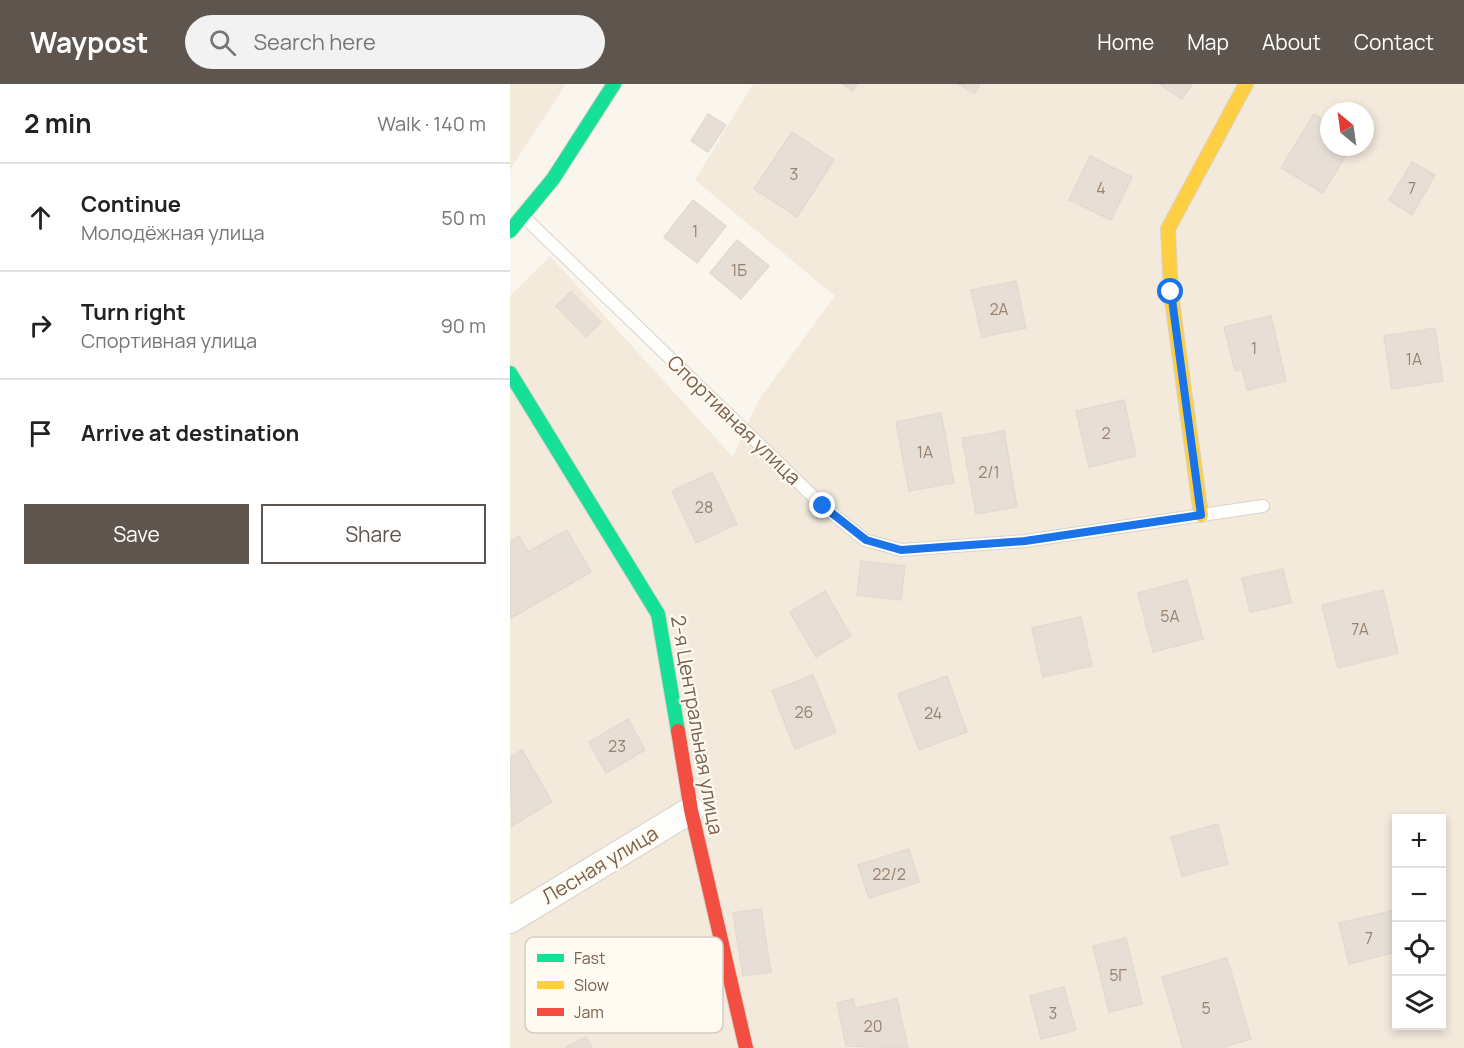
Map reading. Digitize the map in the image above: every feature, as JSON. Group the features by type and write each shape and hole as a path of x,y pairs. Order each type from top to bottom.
{"street":[{"path":"510,231 524,217 567,161 614,84"},
{"path":"1201,515 1171,292 1168,229 1246,84"},
{"name":"2-я Центральная улица","path":"510,373 658,614 691,810 720,937"},
{"name":"Лесная улица","path":"510,920 691,810"},
{"name":"2-я Центральная улица","path":"723,948 746,1048"}],"lane":[{"name":"Спортивная улица","path":"524,217 823,506 866,540 901,550 1014,542 1263,506"}],"shaded area":[{"path":"510,84 566,84 510,170"},
{"path":"753,84 1464,84 1464,1048 510,1048 510,296 550,256 733,457 758,401 835,296 695,180"}],"building":[{"path":"843,84 857,84 853,91"},
{"path":"958,84 980,84 975,93"},
{"path":"1159,84 1192,84 1182,99"},
{"path":"708,114 726,125 708,152 691,141"},
{"path":"1314,114 1320,118 1320,156 1346,156 1323,193 1281,168"},
{"path":"792,132 834,160 797,217 754,189"},
{"path":"1090,156 1132,177 1111,220 1069,200"},
{"path":"1412,162 1435,175 1412,215 1389,200"},
{"path":"693,200 726,226 697,263 664,237"},
{"path":"737,240 769,266 741,299 710,273"},
{"path":"1016,281 1026,328 982,337 971,290"},
{"path":"571,292 601,322 586,337 556,306"},
{"path":"1271,316 1286,381 1247,390 1242,369 1235,371 1224,327"},
{"path":"1435,328 1443,381 1392,389 1384,336"},
{"path":"1124,400 1136,456 1089,467 1076,411"},
{"path":"941,413 954,483 909,491 896,422"},
{"path":"1004,431 1017,507 976,514 962,438"},
{"path":"712,472 737,524 696,543 672,491"},
{"path":"567,530 591,572 511,618 510,542 519,536 528,552"},
{"path":"861,561 905,566 901,600 857,595"},
{"path":"1283,569 1291,603 1250,612 1242,578"},
{"path":"1187,580 1203,639 1153,652 1138,593"},
{"path":"1383,590 1398,653 1338,668 1322,605"},
{"path":"825,591 851,636 816,657 790,612"},
{"path":"1081,617 1092,666 1043,677 1032,628"},
{"path":"813,675 836,732 795,749 772,691"},
{"path":"947,676 967,732 919,750 898,694"},
{"path":"628,719 645,750 606,773 589,742"},
{"path":"522,750 552,802 512,826 510,757"},
{"path":"1218,824 1228,864 1182,876 1171,837"},
{"path":"909,849 919,882 869,898 858,865"},
{"path":"761,909 771,972 743,976 733,913"},
{"path":"1392,911 1392,953 1349,964 1339,923"},
{"path":"1126,938 1142,1004 1109,1012 1093,946"},
{"path":"1227,958 1251,1039 1220,1048 1183,1048 1162,977"},
{"path":"1064,987 1076,1030 1041,1039 1030,996"},
{"path":"853,999 855,1008 897,999 908,1048 846,1046 837,1003"},
{"path":"586,1037 592,1048 565,1048"}],"traffic: fast":[{"path":"510,231 553,179 614,84"},
{"path":"510,373 658,614 678,731"}],"traffic: slow":[{"path":"1201,515 1171,293 1168,229 1246,84"}],"traffic: jam":[{"path":"678,731 691,810 720,937"},
{"path":"723,948 746,1048"}],"route":[{"path":"823,506 866,540 901,550 1025,541 1201,515 1171,292"}]}
